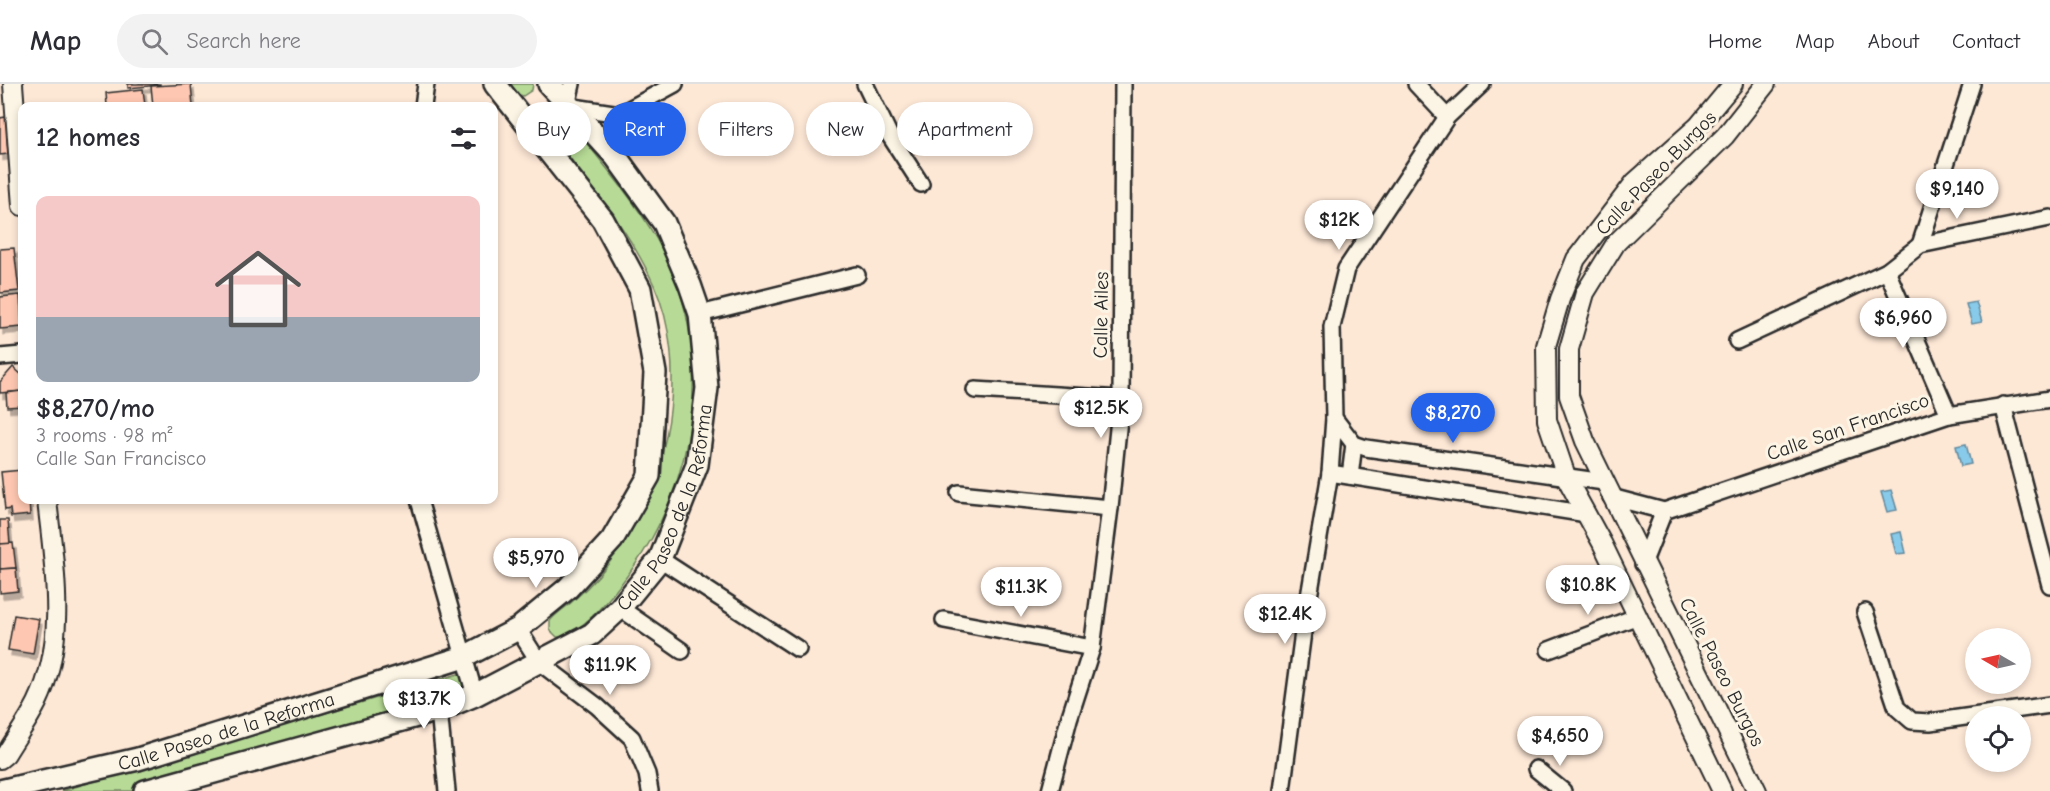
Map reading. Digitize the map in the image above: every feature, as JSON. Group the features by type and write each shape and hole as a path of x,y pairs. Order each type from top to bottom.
{"main road":[{"name":"Calle Paseo de la Reforma","path":"495,84 516,111"},
{"name":"Calle Paseo de la Reforma","path":"549,84 564,102"},
{"name":"Calle Paseo de la Reforma","path":"146,791 439,710 475,695 592,634 620,608 660,559 697,465 707,388 700,314 664,223 616,157 591,131"},
{"name":"Calle Paseo de la Reforma","path":"0,791 138,759 464,657 518,629 568,588 612,540 649,476 655,373 640,289 603,220 551,156"}],"street":[{"path":"13,84 18,132"},
{"path":"424,102 426,84"},
{"path":"568,102 572,84"},
{"path":"591,110 620,114 675,84"},
{"path":"865,84 890,136 921,184"},
{"name":"Calle Ailes","path":"1050,791 1069,719 1092,648 1110,508 1121,399 1123,84"},
{"path":"1416,84 1447,117"},
{"path":"1282,791 1303,633 1330,473 1334,418 1332,327 1346,269 1447,117 1482,84"},
{"name":"Calle Paseo Burgos","path":"1722,791 1602,543 1567,479 1547,420 1546,346 1576,259 1635,182 1698,126 1733,84"},
{"name":"Calle Paseo Burgos","path":"1757,791 1643,564 1585,441 1569,396 1569,349 1585,292 1616,243 1725,136 1766,84"},
{"path":"1920,244 1972,84"},
{"path":"1737,341 1887,271 1920,244 2050,218"},
{"path":"1887,271 1949,415"},
{"path":"700,314 857,275"},
{"path":"0,357 18,355"},
{"path":"975,390 1121,399"},
{"name":"Calle San Francisco","path":"1664,511 1949,415 2050,399"},
{"path":"2003,405 2050,585"},
{"path":"1334,418 1354,444 1366,448 1567,479 1607,489 1664,511 1643,564"},
{"path":"1350,476 1354,444"},
{"path":"1330,473 1587,514"},
{"path":"959,493 1110,508"},
{"path":"0,759 6,754 37,702 52,659 57,604 47,504"},
{"path":"420,504 475,695"},
{"path":"1602,543 1626,529"},
{"path":"660,559 798,650"},
{"path":"620,608 682,651"},
{"path":"1865,612 1897,708 1912,721 1930,722 2050,705"},
{"path":"1549,650 1638,616"},
{"path":"944,620 1092,648"},
{"path":"518,629 539,662 597,706 632,738 650,791"},
{"path":"439,710 447,791"},
{"path":"1536,769 1563,791"}],"green space":[{"path":"508,84 533,84 532,90 523,96 517,94"},
{"path":"591,148 645,220 665,255 681,294 690,335 693,376 691,418 683,459 670,499 653,537 630,572 597,611 576,629 557,637 550,630 550,621 598,576 619,549 636,521 651,489 662,456 669,421 672,385 671,350 665,317 654,285 633,245 568,156 591,156"},
{"path":"458,674 463,678 463,696 459,698 133,791 61,791"}],"water":[{"path":"1976,302 1982,322 1972,324 1966,304"},
{"path":"1966,444 1971,464 1961,466 1956,446"},
{"path":"1891,490 1897,510 1887,512 1881,492"},
{"path":"1901,532 1906,553 1896,554 1891,534"}],"building":[{"path":"128,84 160,84 160,85 128,88"},
{"path":"191,84 193,102 153,102 151,86"},
{"path":"143,89 145,102 107,102 106,93"},
{"path":"6,117 8,154 0,155 0,118"},
{"path":"14,248 18,291 0,293 0,249"},
{"path":"18,295 18,327 0,329 0,297"},
{"path":"13,367 18,371 18,391 0,393 0,382"},
{"path":"18,391 18,406 7,407 6,393"},
{"path":"18,470 18,504 29,504 30,515 11,517 10,509 5,510 1,472"},
{"path":"0,520 8,520 10,544 0,544"},
{"path":"13,543 16,568 0,569 0,544"},
{"path":"16,568 18,591 0,593 0,569"},
{"path":"14,615 39,619 33,654 8,650"}]}
